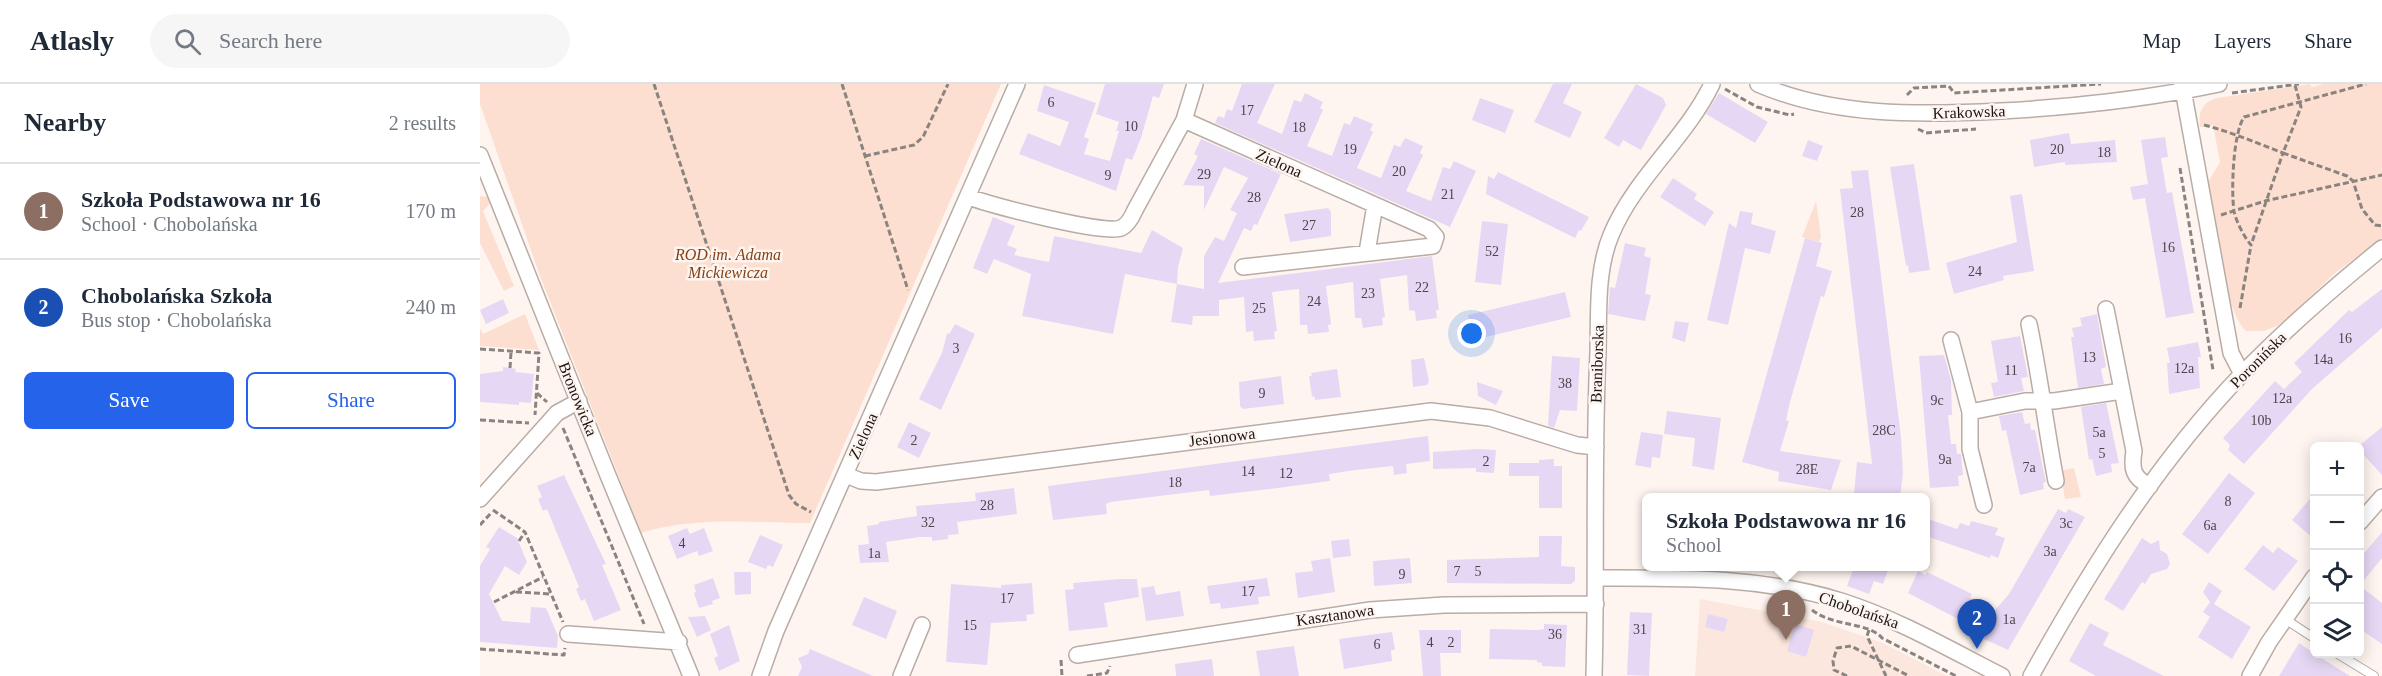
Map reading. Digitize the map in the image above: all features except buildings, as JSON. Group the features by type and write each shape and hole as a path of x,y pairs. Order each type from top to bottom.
{"street":[{"name":"Zielona","path":"760,676 776,631 1017,84"},
{"path":"969,197 1098,228 1121,228 1127,224 1184,120 1195,84"},
{"name":"Braniborska","path":"1594,676 1598,321 1604,259 1611,235 1626,208 1714,84"},
{"name":"Krakowska","path":"1759,84 1803,99 1862,110 1927,114 2078,106 2182,88 2225,89"},
{"path":"2182,88 2231,353 2242,374"},
{"name":"Zielona","path":"1184,120 1429,229 1434,233 1437,241 1433,246 1243,267"},
{"name":"Bronowicka","path":"480,155 485,184 579,401 692,676"},
{"path":"1367,252 1375,206"},
{"name":"Poronińska","path":"2031,676 2094,566 2150,486 2242,374 2296,322 2382,248"},
{"path":"2106,309 2134,451 2132,463 2136,477 2150,486"},
{"path":"2030,324 2056,481"},
{"path":"1951,340 1970,412 1970,449 1984,505"},
{"path":"1970,412 2025,401 2044,401 2122,391"},
{"path":"480,499 557,413 579,401"},
{"name":"Jesionowa","path":"846,476 861,481 876,482 1423,412 1471,414 1577,445 1596,447"},
{"path":"2364,517 2382,497"},
{"name":"Chobolańska","path":"1596,578 1733,580 1811,593 1884,617 2002,676"},
{"path":"2250,676 2310,583"},
{"name":"Kasztanowa","path":"1077,655 1370,610 1444,605 1596,604"},
{"path":"901,676 922,625"},
{"path":"568,634 679,642"}],"lane":[{"path":"2285,619 2310,635"},
{"path":"2345,658 2374,676"}],"path":[{"path":"654,84 789,495 801,507 826,519"},
{"path":"842,84 910,296"},
{"path":"865,156 914,145 923,137 948,84"},
{"path":"1714,84 1757,107 1790,115"},
{"path":"1898,95 1910,95 1914,87 1949,86 1954,93 2101,84"},
{"path":"2251,244 2234,210 2235,168 2240,125 2247,114 2366,84"},
{"path":"2225,89 2297,85 2301,107 2251,244 2239,309"},
{"path":"2197,123 2347,176 2353,181 2362,209 2375,225 2382,226"},
{"path":"2178,158 2213,370"},
{"path":"2206,221 2265,201 2382,175"},
{"path":"480,349 539,353 534,422 480,420"},
{"path":"510,368 511,351"},
{"path":"563,428 651,640"},
{"path":"480,525 493,510 525,532 568,634 564,655 480,649"},
{"path":"519,541 525,532"},
{"path":"494,602 543,576"},
{"path":"514,591 551,594"},
{"path":"1810,609 1822,619 1875,632 1882,638 1956,676"},
{"path":"1866,628 1867,636 1886,676"},
{"path":"1847,676 1833,666 1834,655 1840,646 1851,646 1909,676"}],"shaded area":[{"path":"1700,599 1822,622 1883,643 1947,676 1695,676"}],"green space":[{"name":"ROD im. Adama Mickiewicza","path":"480,84 1001,84 810,523 703,522 641,533 540,276 480,104"},
{"path":"2310,84 2312,87 2324,84 2382,84 2382,238 2335,273 2281,324 2264,331 2246,331 2238,320 2225,284 2208,182 2220,162 2213,125 2200,127 2202,108 2217,98"},
{"path":"480,196 489,197 491,202 483,211 514,286 504,291 480,243"},
{"path":"1816,201 1821,237 1819,242 1802,237"},
{"path":"525,314 539,350 480,346 480,328 483,334"},
{"path":"2074,468 2081,497 2065,499 2060,471"}],"place":[{"name":"Szkoła Podstawowa nr 16","path":"1786,640"},
{"name":"Chobolańska Szkoła","path":"1977,649"}]}
